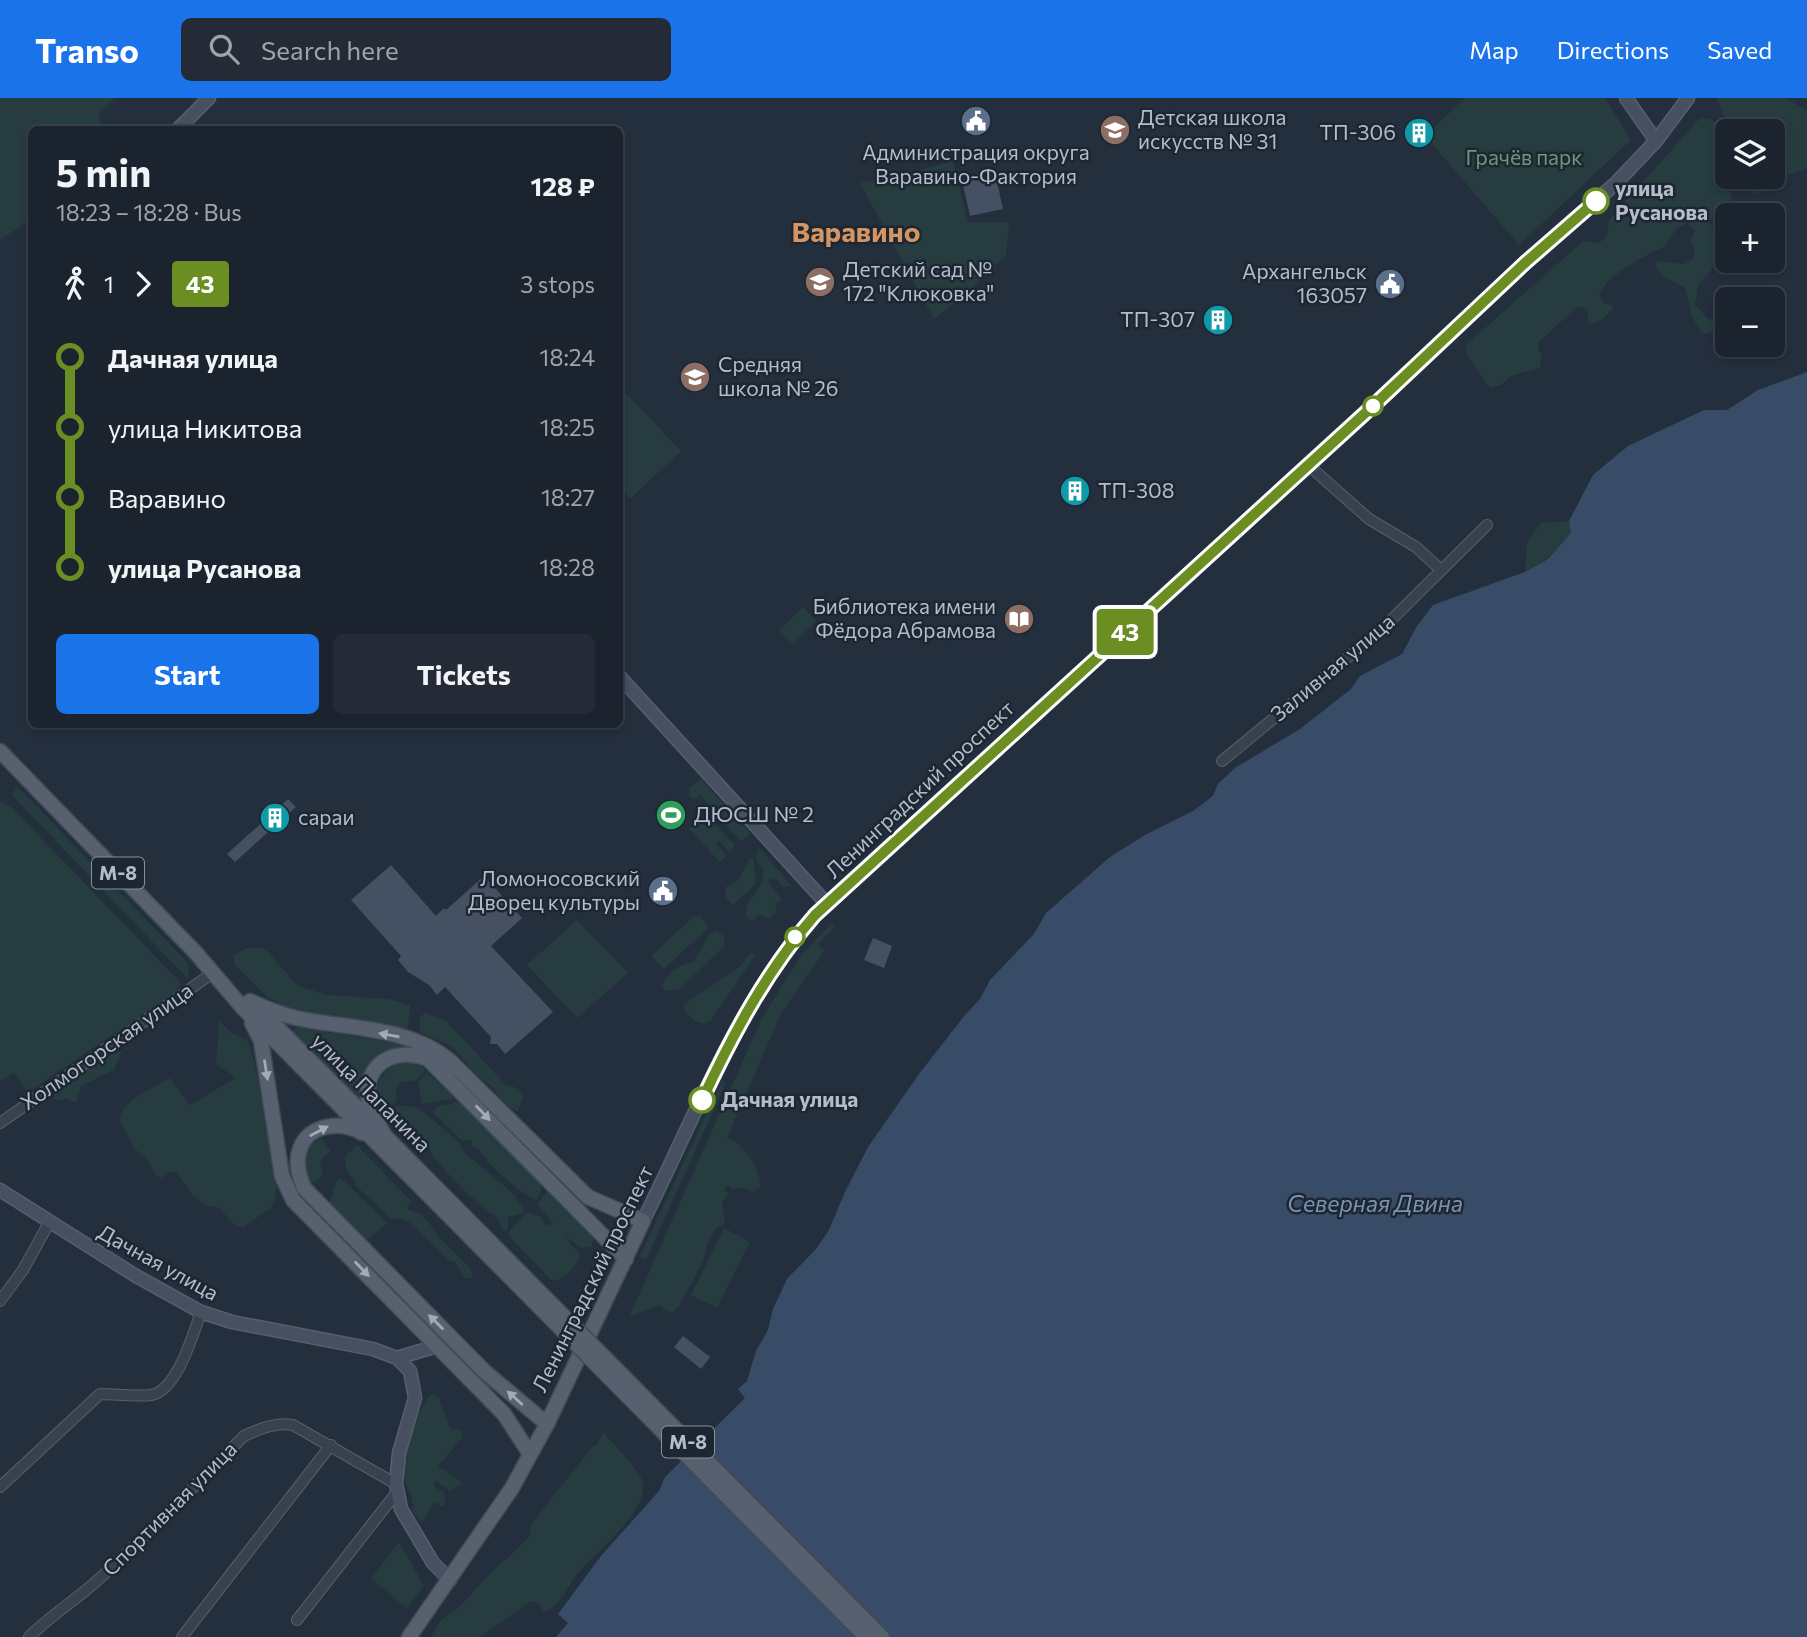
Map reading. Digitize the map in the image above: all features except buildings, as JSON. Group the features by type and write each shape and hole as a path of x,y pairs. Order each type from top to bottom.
{"main road":[{"path":"181,126 209,98"},
{"path":"1626,98 1656,141"},
{"name":"Ленинградский проспект","path":"409,1637 505,1498 547,1424 723,1056 780,958 827,904 1526,262 1616,183 1656,141 1688,98"},
{"path":"623,680 827,904"},
{"name":"улица Папанина","path":"0,751 214,972 490,1250"},
{"path":"246,1004 296,1018 413,1039 432,1046 588,1197 643,1221"},
{"path":"246,1004 261,1041 282,1176 293,1200 504,1414 530,1454"},
{"path":"382,1140 368,1096 374,1070 384,1059 398,1054 415,1054 428,1059 626,1259"},
{"path":"382,1140 342,1125 313,1132 300,1149 298,1169 304,1188 484,1371 547,1424"},
{"name":"Дачная улица","path":"0,1190 135,1276 201,1311 232,1322 373,1349 397,1358"},
{"name":"М-8","path":"490,1250 866,1637"},
{"name":"М-8","path":"490,1250 882,1637"},
{"path":"437,1346 397,1358 410,1371 415,1398 399,1453 397,1488 401,1509 412,1532 440,1572 450,1580"}],"street":[{"path":"1307,464 1369,519 1416,547 1441,570"},
{"name":"Заливная улица","path":"1222,761 1381,630 1487,525"},
{"name":"Холмогорская улица","path":"0,1122 214,972"},
{"path":"0,1301 23,1270 50,1221"},
{"path":"0,1487 100,1394 153,1395 169,1383 184,1357 201,1311"},
{"name":"Спортивная улица","path":"29,1637 50,1615 70,1604 100,1579 244,1436 285,1423 300,1427 397,1488"},
{"path":"182,1637 331,1445"},
{"path":"297,1620 397,1488"}],"green space":[{"path":"0,98 115,98 98,115 102,126 28,126 28,221 0,240"},
{"name":"Грачёв парк","path":"1465,98 1605,98 1631,140 1519,245 1425,136"},
{"path":"1717,98 1785,98 1807,110 1807,168 1790,175 1785,171 1785,119 1727,119"},
{"path":"1700,118 1713,120 1715,189 1728,189 1732,194 1730,203 1715,203 1715,219 1708,221 1715,229 1715,264 1698,285 1695,304 1708,319 1715,319 1715,331 1705,334 1700,330 1693,319 1685,288 1663,276 1655,266 1658,261 1684,264 1694,258 1694,247 1690,242 1695,231 1687,223 1676,229 1665,247 1628,266 1604,287 1599,294 1603,303 1614,306 1609,313 1597,322 1588,323 1588,311 1577,307 1539,342 1538,349 1542,355 1540,368 1511,376 1501,385 1490,388 1465,352 1467,344 1583,241 1599,243 1607,236 1609,220"},
{"path":"953,161 968,222 1009,222 1006,255 962,298 934,319 860,183 891,178"},
{"path":"1744,189 1768,189 1767,191 1754,194"},
{"path":"623,390 681,451 630,499 623,490"},
{"path":"1569,521 1572,533 1548,558 1525,572 1527,542 1541,523"},
{"path":"803,607 816,621 793,644 779,630"},
{"path":"701,779 750,833 741,842 700,795 694,800 689,795 689,788"},
{"path":"16,785 186,961 189,970 187,978 13,796"},
{"path":"0,801 11,807 180,982 175,993 28,1092 14,1073 3,1080 0,1079"},
{"path":"706,814 735,845 730,853 719,841 716,843 727,856 720,862 689,829"},
{"path":"759,847 791,886 782,887 778,880 770,879 768,883 781,898 779,903 775,903 777,911 770,919 759,915 752,921 746,916 746,910 762,879 763,871 756,857"},
{"path":"750,858 753,858 756,884 733,905 725,896 726,887 739,879"},
{"path":"694,916 700,916 709,927 664,969 651,956"},
{"path":"577,920 628,973 577,1018 527,965"},
{"path":"831,924 835,927 818,944 825,950 782,1012 727,1138 738,1144 750,1157 758,1173 760,1187 753,1192 742,1187 725,1187 726,1192 730,1193 722,1201 725,1224 717,1227 709,1239 702,1264 678,1308 671,1313 659,1305 629,1317 762,1018 801,955"},
{"path":"717,930 724,936 725,945 680,989 665,991 662,985 668,976 679,967 693,962 709,935"},
{"path":"245,948 263,948 298,986 328,995 389,999 410,1005 408,1029 404,1031 297,1013 267,997 234,964 234,955"},
{"path":"751,952 755,956 711,1020 705,1024 695,1021 684,1010 684,1004 739,967"},
{"path":"424,1013 445,1020 506,1085 519,1090 523,1097 518,1112 501,1101 495,1089 476,1074 453,1047 420,1032 420,1018"},
{"path":"219,1021 232,1033 248,1041 254,1060 277,1187 273,1206 244,1227 236,1226 218,1207 207,1206 193,1196 176,1172 169,1172 161,1178 156,1176 146,1158 135,1149 119,1120 132,1100 170,1078 190,1105 236,1078 216,1064"},
{"path":"296,1027 420,1049 395,1050 382,1054 361,1102 292,1031"},
{"path":"122,1051 114,1071 81,1086 76,1103 66,1098 59,1101 54,1099 53,1089 56,1086"},
{"path":"409,1062 423,1067 425,1071 415,1081 400,1082 396,1101 386,1110 383,1109 377,1093 381,1078 392,1067"},
{"path":"427,1073 452,1095 453,1099 422,1104 418,1083"},
{"path":"723,1079 724,1087 646,1260 639,1257"},
{"path":"459,1102 540,1182 542,1189 536,1201 497,1171 478,1149 472,1147 471,1140 462,1141 434,1113 436,1107"},
{"path":"399,1105 419,1108 460,1143 464,1152 516,1196 517,1202 523,1205 523,1213 508,1217 508,1230 503,1231 497,1217 474,1200 447,1172 434,1158 424,1140 393,1115 392,1109"},
{"path":"321,1139 331,1151 320,1161 323,1176 310,1185 304,1165 306,1153 309,1147"},
{"path":"357,1145 412,1202 407,1206 409,1210 420,1214 471,1269 473,1279 465,1278 455,1262 448,1260 409,1222 395,1218 392,1220 355,1185 354,1179 346,1171 345,1156"},
{"path":"341,1178 388,1223 365,1241 329,1204 337,1180"},
{"path":"547,1191 594,1239 591,1247 581,1248 564,1235 581,1256 568,1274 556,1280 551,1280 507,1234 527,1212 541,1217 546,1226 553,1223 537,1205"},
{"path":"724,1228 750,1242 717,1308 691,1295"},
{"path":"431,1394 439,1398 450,1428 462,1431 462,1438 438,1466 463,1483 450,1491 435,1480 434,1487 444,1492 445,1504 441,1506 434,1502 424,1520 420,1522 412,1511 413,1503 405,1479 405,1470 416,1421"},
{"path":"603,1432 632,1464 643,1483 637,1508 628,1520 583,1567 559,1602 550,1609 544,1612 538,1603 531,1601 480,1637 431,1637 441,1620 458,1608 529,1536 531,1526 540,1513 592,1447 597,1445"},
{"path":"399,1542 424,1586 407,1609 371,1578"}],"water":[{"name":"Северная Двина","path":"1807,372 1807,1637 556,1637 568,1623 558,1614 601,1556 659,1491 665,1477 745,1398 738,1389 747,1381 756,1351 768,1330 773,1309 787,1279 816,1249 829,1230 868,1147 919,1074 980,999 990,980 1034,934 1046,913 1110,857 1145,835 1193,811 1213,796 1218,784 1235,768 1300,729 1351,689 1360,676 1402,654 1417,626 1433,605 1525,572 1548,559 1571,533 1569,521 1593,475 1628,446 1704,410 1727,410 1758,390"}],"bus line":[{"name":"43","path":"702,1100 750,1006 780,958 815,915 1283,489 1526,262 1596,201"}],"place":[{"name":"Администрация округа Варавино-Фактория","path":"976,121"},
{"name":"Детская школа искусств № 31","path":"1115,130"},
{"name":"ТП-306","path":"1419,133"},
{"name":"улица Русанова","path":"1596,201"},
{"name":"Детский сад № 172 \"Клюковка\"","path":"820,282"},
{"name":"Архангельск 163057","path":"1390,284"},
{"name":"ТП-307","path":"1218,320"},
{"name":"Средняя школа № 26","path":"695,377"},
{"name":"ТП-308","path":"1075,491"},
{"name":"Библиотека имени Фёдора Абрамова","path":"1019,619"},
{"name":"ДЮСШ № 2","path":"671,815"},
{"name":"сараи","path":"275,818"},
{"name":"Ломоносовский Дворец культуры","path":"663,891"},
{"name":"Дачная улица","path":"702,1100"}],"district":[{"name":"Варавино","path":"856,232"}]}
